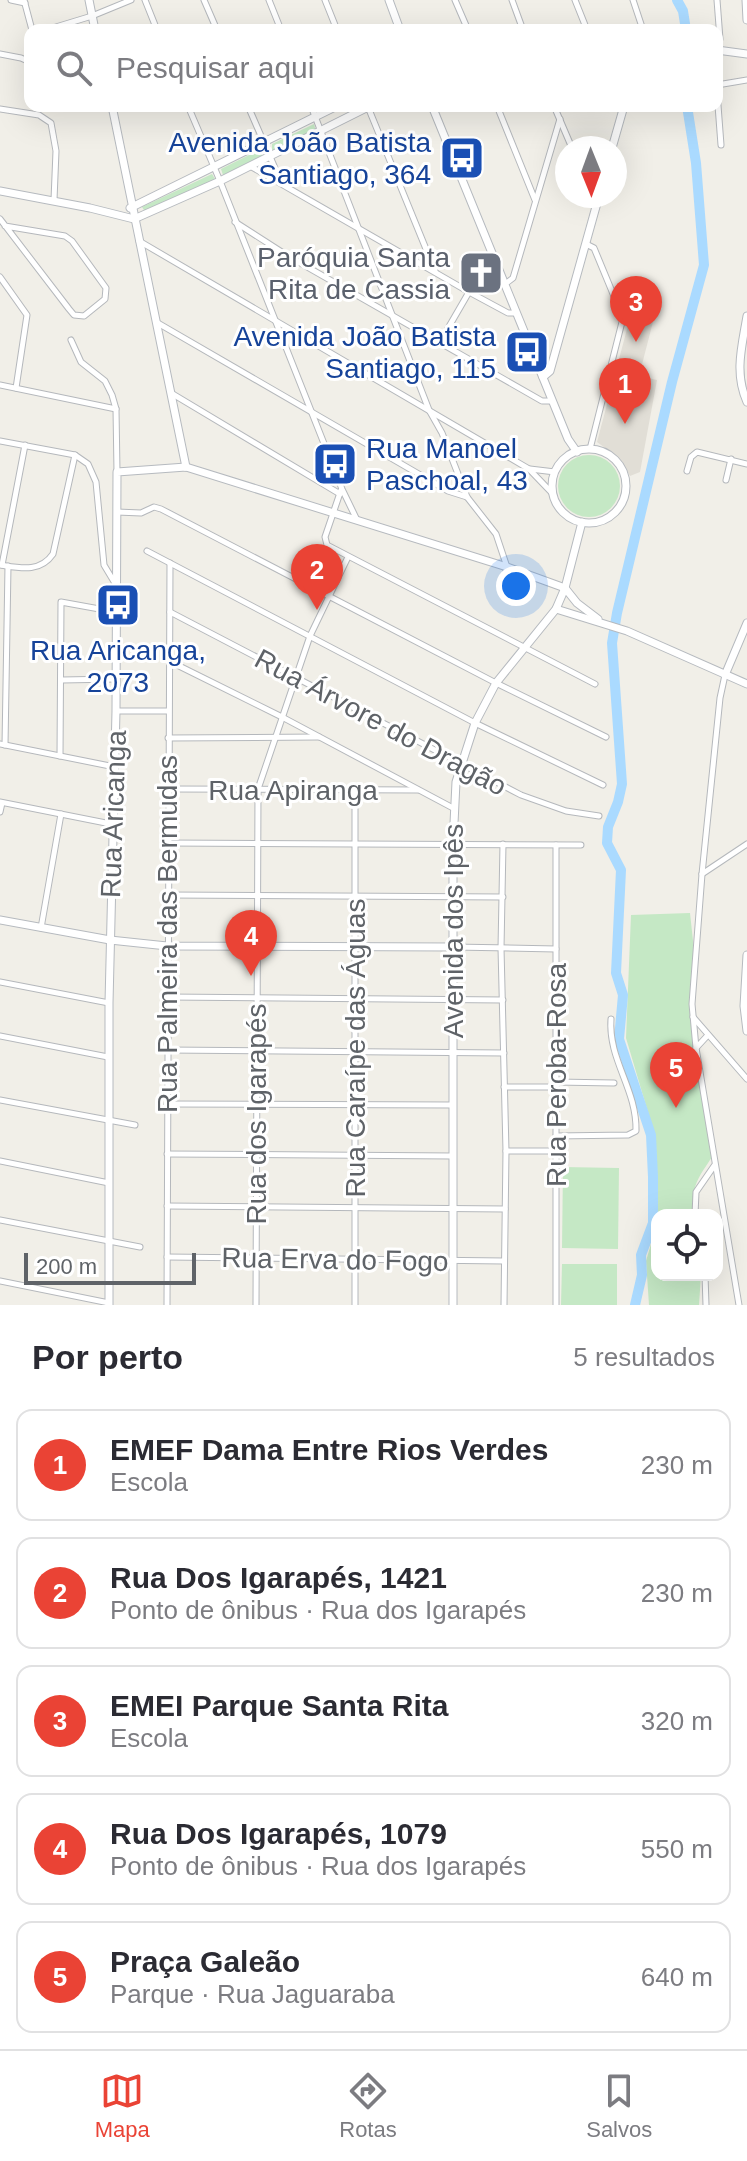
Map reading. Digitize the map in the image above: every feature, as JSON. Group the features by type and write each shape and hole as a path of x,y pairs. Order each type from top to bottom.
{"street":[{"path":"11,0 25,1 31,24"},
{"path":"89,0 94,24"},
{"path":"66,24 131,0"},
{"path":"145,0 155,24"},
{"path":"204,0 214,24"},
{"path":"269,0 279,24"},
{"path":"325,0 335,24"},
{"path":"389,0 398,24"},
{"path":"455,0 465,24"},
{"path":"512,0 521,24"},
{"path":"575,0 585,24"},
{"path":"633,0 641,24"},
{"path":"717,0 719,24"},
{"path":"746,0 747,20"},
{"path":"723,52 747,54"},
{"path":"0,54 24,59"},
{"path":"723,84 747,80"},
{"path":"0,109 39,115 51,123 56,151 54,200"},
{"path":"113,112 186,467"},
{"path":"190,112 341,491 358,523"},
{"path":"250,112 281,183"},
{"path":"314,112 429,410 442,433 467,497 496,534 507,567 501,591"},
{"path":"123,216 132,206 324,112"},
{"path":"0,191 134,219 220,181 356,112"},
{"path":"370,112 436,272"},
{"path":"434,112 552,401 577,452"},
{"path":"499,112 535,201"},
{"path":"557,112 567,136"},
{"path":"615,136 622,112"},
{"path":"719,112 721,145"},
{"path":"505,284 513,278 560,119"},
{"path":"250,166 469,292 508,313 516,313"},
{"path":"543,377 550,371 594,208"},
{"path":"338,217 347,215 351,210"},
{"path":"0,219 5,226 74,315 84,316 105,299 106,288 68,238 45,231 5,226"},
{"path":"235,222 393,317 542,401 552,401"},
{"path":"138,240 529,469 553,494 560,510 567,516 582,522 602,521 611,516 626,490 617,462 600,451 590,449 565,458"},
{"path":"368,250 378,240"},
{"path":"586,244 594,248 623,315 590,449"},
{"path":"417,262 425,248"},
{"path":"0,277 27,315 16,388"},
{"path":"440,342 469,292"},
{"path":"747,316 739,367 740,385 747,402"},
{"path":"155,322 448,491 467,497"},
{"name":"Rua Aricanga","path":"71,340 81,362 107,384 116,409 109,1304"},
{"path":"0,385 116,409"},
{"path":"170,392 341,491"},
{"path":"553,494 555,472 565,458 568,439"},
{"path":"0,441 75,455 88,464 94,476 102,554 107,571 117,586"},
{"path":"25,445 3,565 2,744 115,767"},
{"path":"687,471 691,457 697,452 747,464"},
{"path":"3,565 35,567 49,560 53,554 75,455"},
{"path":"726,480 731,459"},
{"path":"117,472 186,467 565,588 573,600 603,622"},
{"path":"529,469 555,472"},
{"path":"341,491 325,537 327,545 527,646 595,684"},
{"path":"117,512 141,513 157,507 606,737"},
{"name":"Avenida dos Ipês","path":"453,1305 453,808 460,763 475,723 496,683 561,600 582,522"},
{"path":"147,551 475,723 603,785"},
{"name":"Rua dos Igarapés","path":"256,1305 258,789 310,636 348,557"},
{"name":"Rua Palmeira das Bermudas","path":"167,1305 170,563"},
{"path":"561,600 592,614"},
{"path":"60,756 61,602 116,612"},
{"path":"556,609 627,631 747,684"},
{"name":"Rua Árvore do Dragão","path":"170,612 543,804 599,816"},
{"path":"739,1305 696,1048 692,992 718,712 725,675 747,623"},
{"path":"169,661 453,808"},
{"path":"62,680 116,679"},
{"path":"116,711 168,711"},
{"path":"168,738 320,737"},
{"name":"Rua Apiranga","path":"168,789 419,790"},
{"name":"Rua Caraípe das Águas","path":"355,790 355,1305"},
{"path":"0,812 1,803 111,824"},
{"path":"40,929 61,814"},
{"path":"168,843 581,845"},
{"path":"503,844 504,1305"},
{"path":"702,874 747,844"},
{"name":"Rua Peroba-Rosa","path":"556,845 556,1305"},
{"path":"168,895 503,897"},
{"path":"0,920 110,940 167,946 556,949"},
{"path":"747,955 744,1006 747,1031"},
{"path":"0,982 109,1003"},
{"path":"167,997 503,1000"},
{"path":"693,1017 747,1079"},
{"path":"556,1136 632,1134 636,1128 628,1083 612,1046 611,1019"},
{"path":"696,1048 708,1035"},
{"path":"0,1036 109,1057"},
{"path":"167,1050 504,1053"},
{"path":"504,1087 614,1083"},
{"path":"0,1100 135,1125"},
{"path":"167,1104 453,1105"},
{"path":"506,1151 556,1151"},
{"path":"167,1154 453,1156"},
{"path":"0,1161 110,1184"},
{"path":"695,1209 696,1192 715,1165"},
{"path":"167,1206 505,1209"},
{"path":"0,1220 140,1247"},
{"name":"Rua Erva do Fogo","path":"167,1257 504,1261"},
{"path":"0,1281 109,1304"},
{"path":"705,1281 706,1305"}],"shaded area":[{"path":"653,300 654,318 639,376 657,380 640,472 630,476 620,459 597,442 627,329 636,312 626,308"}],"green space":[{"path":"314,124 316,132 272,150 272,144"},
{"path":"261,149 263,157 223,175 221,169"},
{"path":"212,174 215,179 146,213 142,207"},
{"path":"583,455 595,455 611,464 618,474 618,498 611,508 595,517 583,517 563,503 558,492 558,480 572,460"},
{"path":"690,913 694,950 690,1014 714,1154 695,1189 693,1209 656,1209 655,1136 626,1038 631,915"},
{"path":"563,1167 619,1168 618,1249 562,1248"},
{"path":"651,1244 651,1281 701,1281 699,1305 649,1305 646,1261"},
{"path":"562,1264 617,1264 617,1305 561,1305"}],"waterway":[{"path":"677,0 685,24"},
{"path":"635,1305 642,1275 641,1255 653,1223 653,1177 651,1135 619,1039 623,995 616,973 621,870 607,843 608,827 622,784 612,643 672,382 704,265 696,163 688,112"}],"place":[{"name":"Avenida João Batista Santiago, 364","path":"462,158"},
{"name":"Paróquia Santa Rita de Cassia","path":"481,273"},
{"name":"EMEI Parque Santa Rita","path":"636,342"},
{"name":"Avenida João Batista Santiago, 115","path":"527,352"},
{"name":"EMEF Dama Entre Rios Verdes","path":"625,424"},
{"name":"Rua Manoel Paschoal, 43","path":"335,464"},
{"name":"Rua Aricanga, 2073","path":"118,605"},
{"name":"Rua Dos Igarapés, 1421","path":"317,610"},
{"name":"Rua Dos Igarapés, 1079","path":"251,976"},
{"name":"Praça Galeão","path":"676,1108"}]}
